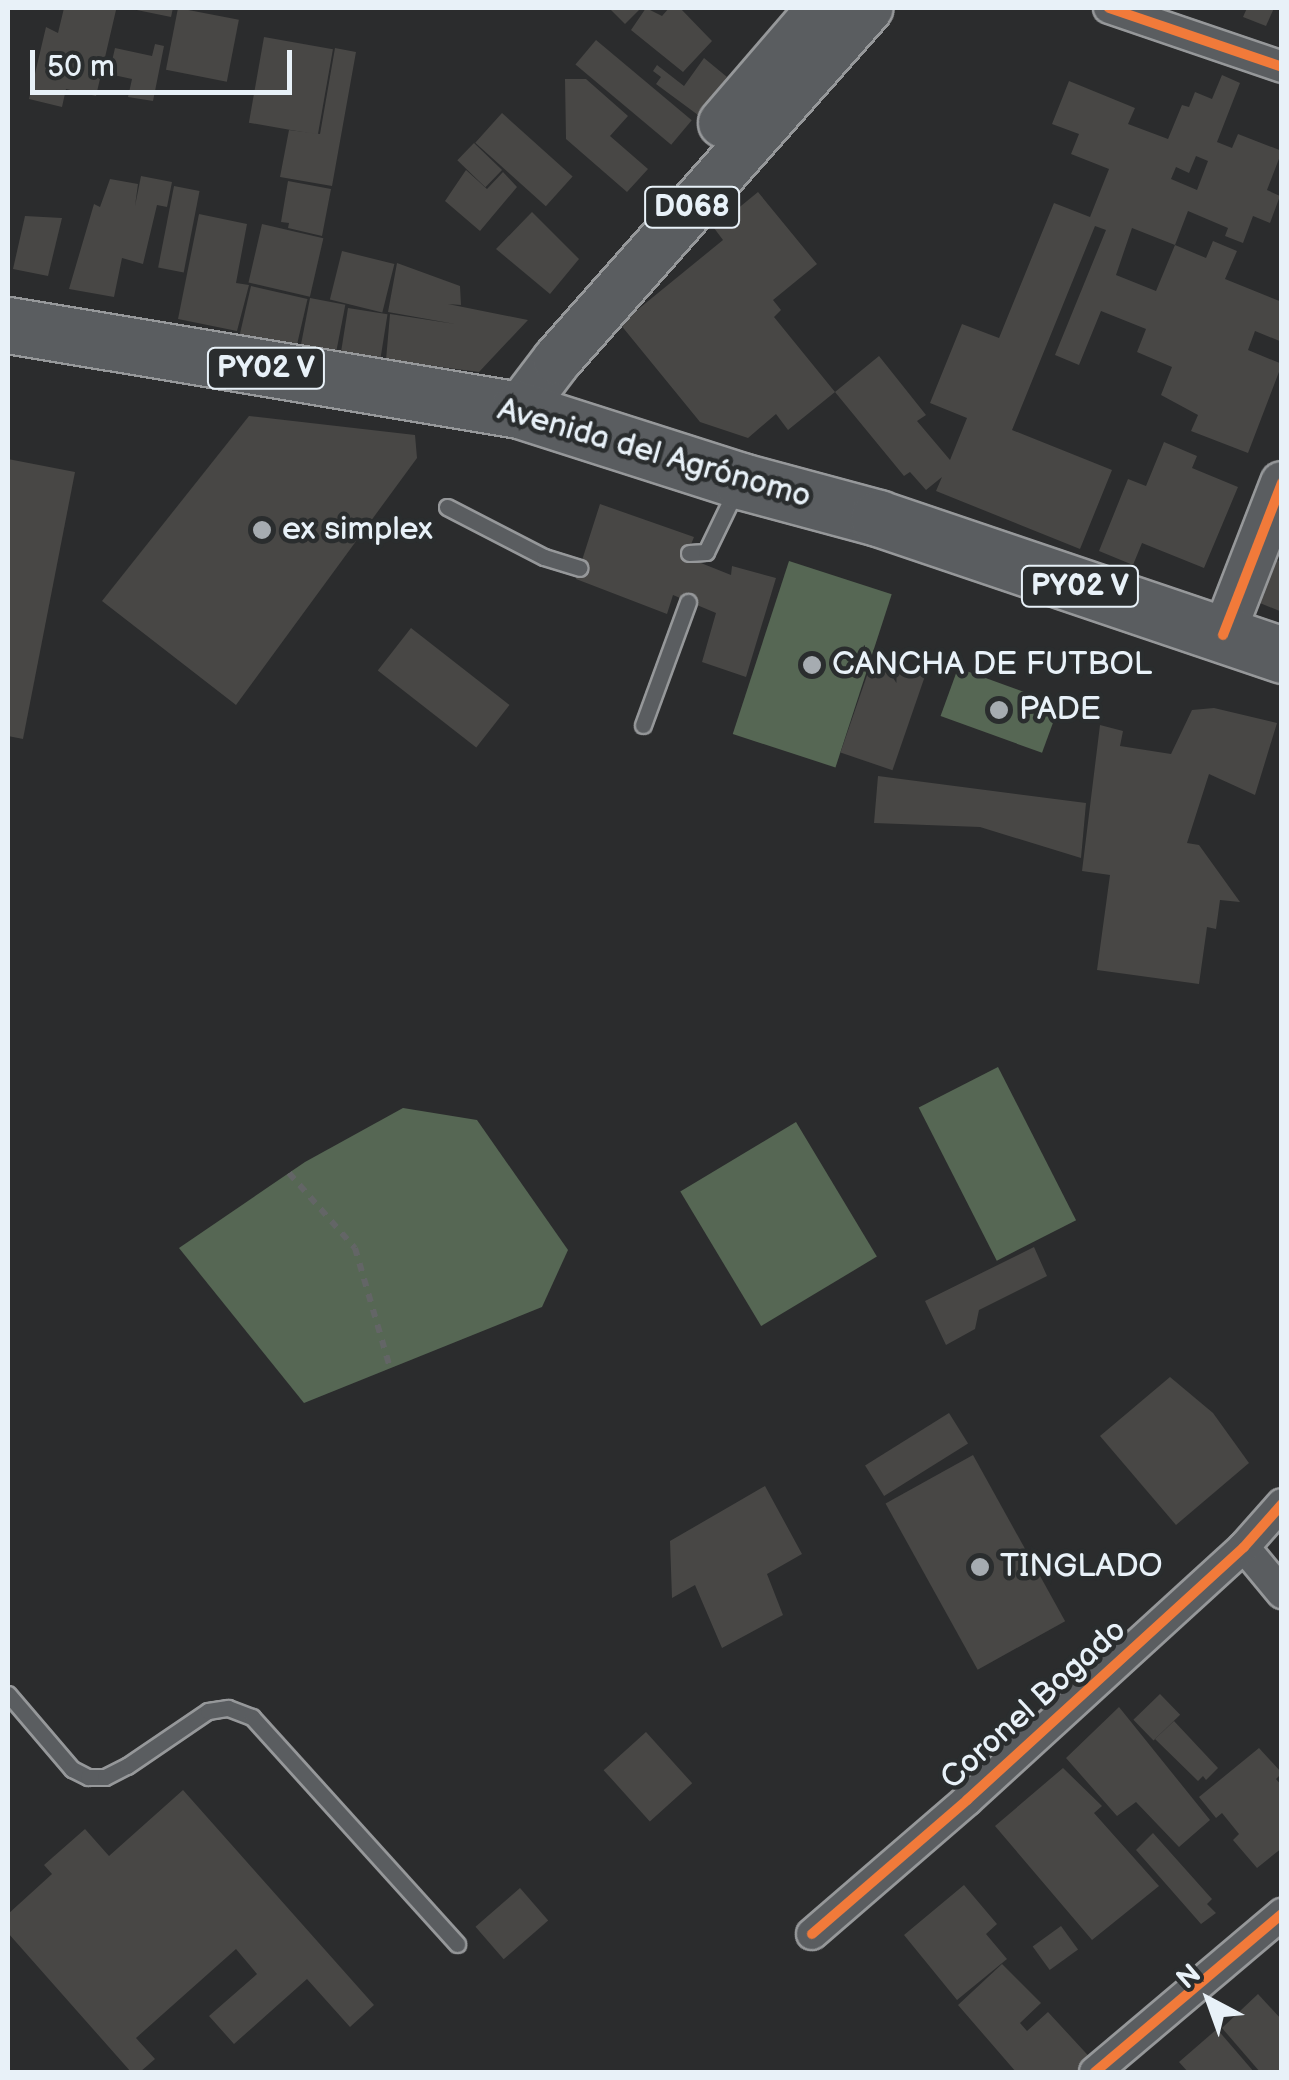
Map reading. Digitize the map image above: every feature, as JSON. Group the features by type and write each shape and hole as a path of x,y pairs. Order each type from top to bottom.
{"highway":[{"name":"Avenida del Agrónomo","path":"10,326 520,410 741,481 878,518 1282,656"}],"main road":[{"name":"D068","path":"520,410 524,374 538,339 822,8"},
{"name":"D068","path":"520,410 557,360 868,8"}],"street":[{"path":"1110,8 1282,67"},
{"path":"1223,635 1282,483"},
{"name":"Coronel Bogado","path":"812,1934 968,1800 1244,1547 1282,1504"},
{"path":"1244,1547 1282,1593"},
{"path":"1095,2072 1282,1914"}],"lane":[{"path":"699,556 741,481"},
{"path":"447,507 544,557 579,568"},
{"path":"643,725 688,602"},
{"path":"8,1694 72,1769 88,1777 105,1777 127,1766 208,1711 228,1708 252,1717 457,1944"}],"path":[{"path":"289,1173 355,1248 390,1368"}],"green space":[{"name":"CANCHA DE FUTBOL","path":"789,561 892,594 835,767 733,734"},
{"name":"PADE","path":"958,668 1059,705 1042,753 941,716"},
{"path":"998,1067 1076,1220 997,1261 919,1107"},
{"path":"403,1108 477,1120 568,1250 542,1307 304,1403 179,1248 305,1162"},
{"path":"796,1122 877,1257 761,1326 680,1192"}],"building":[{"path":"64,8 116,10 96,96 66,89 62,107 29,99 46,27 58,33"},
{"path":"127,8 173,8 171,17"},
{"path":"178,8 239,20 227,82 166,70"},
{"path":"609,8 641,8 625,24"},
{"path":"646,8 662,16 669,8 680,8 712,41 683,72 631,30"},
{"path":"1247,8 1274,8 1266,26 1243,17"},
{"path":"264,37 333,49 318,135 249,123"},
{"path":"596,40 692,120 671,145 575,65"},
{"path":"155,44 164,46 153,101 128,97 132,79 109,74 115,48 152,56"},
{"path":"335,48 356,52 332,186 280,177 289,130 320,134"},
{"path":"704,58 727,77 698,115 656,84 661,77 653,71 657,65 684,86"},
{"path":"1222,75 1240,83 1217,142 1232,148 1238,134 1282,151 1267,190 1280,196 1270,223 1253,216 1243,243 1225,236 1228,228 1188,211 1175,245 1206,258 1213,241 1237,251 1225,279 1282,302 1282,342 1255,331 1248,350 1282,364 1248,453 1191,431 1198,415 1161,395 1172,367 1137,352 1146,329 1101,311 1079,365 1055,355 1106,230 1095,226 1012,430 1112,470 1080,549 936,491 942,477 926,490 910,472 904,476 835,392 879,356 926,415 917,421 950,460 967,418 930,403 962,324 999,338 1054,203 1090,217 1109,169 1071,154 1079,134 1052,124 1069,81 1135,108 1128,124 1168,139 1182,105 1189,107 1195,92 1212,99","holes":["1196,156 1208,161 1197,190 1171,179 1176,167 1189,173","1132,228 1175,245 1156,291 1116,275"]},
{"path":"565,79 586,79 628,116 610,136 648,169 627,192 566,139"},
{"path":"502,113 573,177 546,206 475,143"},
{"path":"474,143 502,170 485,187 457,160"},
{"path":"466,170 487,189 503,172 517,187 480,231 445,201"},
{"path":"141,176 172,182 167,207 157,205 143,264 122,258 114,297 69,289 94,204 100,207 110,179 138,184 135,206"},
{"path":"288,181 331,189 322,236 288,228 289,223 281,222"},
{"path":"174,186 200,191 184,272 158,267"},
{"path":"758,192 817,264 773,300 781,310 774,317 835,392 788,430 776,414 748,438 700,422 620,324 723,240 714,228"},
{"path":"532,212 579,259 550,294 496,249"},
{"path":"199,214 247,224 236,283 249,285 237,331 178,319"},
{"path":"25,216 62,218 48,276 13,269"},
{"path":"262,224 323,238 310,297 249,282"},
{"path":"342,251 394,264 382,313 330,300"},
{"path":"397,263 460,286 461,305 448,304 528,320 479,372 386,360 390,314 455,324 388,312"},
{"path":"251,286 308,299 295,352 239,339"},
{"path":"310,298 345,305 336,351 301,344"},
{"path":"348,308 388,314 379,366 340,359"},
{"name":"ex simplex","path":"249,416 415,435 417,458 236,705 102,601"},
{"path":"1164,442 1197,456 1192,468 1238,487 1204,568 1142,543 1133,565 1099,551 1128,479 1146,486"},
{"path":"8,459 75,472 23,739 8,736"},
{"path":"600,504 694,537 686,557 731,575 732,566 776,578 746,677 702,662 716,613 673,595 667,614 576,579"},
{"path":"1272,558 1282,562 1282,612 1255,601"},
{"path":"411,628 510,705 476,748 378,671"},
{"path":"874,655 926,673 892,770 840,752"},
{"path":"1214,708 1277,723 1255,795 1209,774 1187,843 1199,845 1240,902 1220,900 1216,929 1207,927 1199,984 1097,970 1110,875 1082,871 1100,725 1123,731 1120,746 1171,754 1192,710"},
{"path":"878,776 1086,803 1081,858 980,827 874,823"},
{"path":"1034,1247 1047,1276 979,1310 975,1329 946,1345 925,1301"},
{"path":"1170,1377 1213,1413 1249,1463 1176,1525 1100,1436"},
{"path":"949,1413 968,1444 884,1496 865,1465"},
{"name":"TINGLADO","path":"973,1455 1065,1621 978,1670 886,1503"},
{"path":"765,1486 802,1554 767,1574 783,1615 722,1648 695,1585 672,1598 670,1541"},
{"path":"1160,1694 1180,1715 1154,1741 1133,1720"},
{"path":"1119,1707 1210,1820 1179,1847 1136,1802 1117,1816 1066,1758"},
{"path":"1174,1721 1218,1768 1206,1780 1203,1776 1198,1781 1155,1739"},
{"path":"646,1732 692,1783 650,1821 604,1770"},
{"path":"1259,1748 1282,1773 1276,1779 1282,1786 1282,1848 1257,1868 1233,1840 1239,1834 1222,1813 1216,1818 1199,1797"},
{"path":"1063,1768 1102,1806 1094,1813 1159,1886 1092,1940 995,1826"},
{"path":"183,1790 374,2005 350,2027 307,1979 234,2044 209,2016 257,1974 236,1949 136,2038 155,2059 140,2072 131,2072 8,1933 8,1914 52,1874 44,1865 85,1829 109,1856"},
{"path":"1153,1833 1212,1899 1207,1904 1216,1913 1201,1924 1136,1850"},
{"path":"964,1885 997,1924 986,1934 1007,1959 957,2000 904,1935"},
{"path":"520,1888 548,1920 504,1959 475,1927"},
{"path":"1061,1926 1078,1949 1050,1970 1033,1947"},
{"path":"1002,1964 1041,2003 1020,2023 1027,2031 1048,2012 1096,2064 1086,2072 1016,2072 958,2005"},
{"path":"1258,1994 1282,2020 1282,2072 1260,2072 1222,2028"},
{"path":"1217,2029 1254,2072 1188,2072 1179,2062"}],"cycle path":[{"path":"1109,8 1282,67"},
{"path":"1223,635 1282,483"},
{"path":"812,1934 967,1800 1244,1547 1282,1504"},
{"path":"1095,2072 1282,1914"}],"place":[{"name":"ex simplex","path":"262,530"},
{"name":"CANCHA DE FUTBOL","path":"812,665"},
{"name":"PADE","path":"999,710"},
{"name":"TINGLADO","path":"980,1567"}]}
